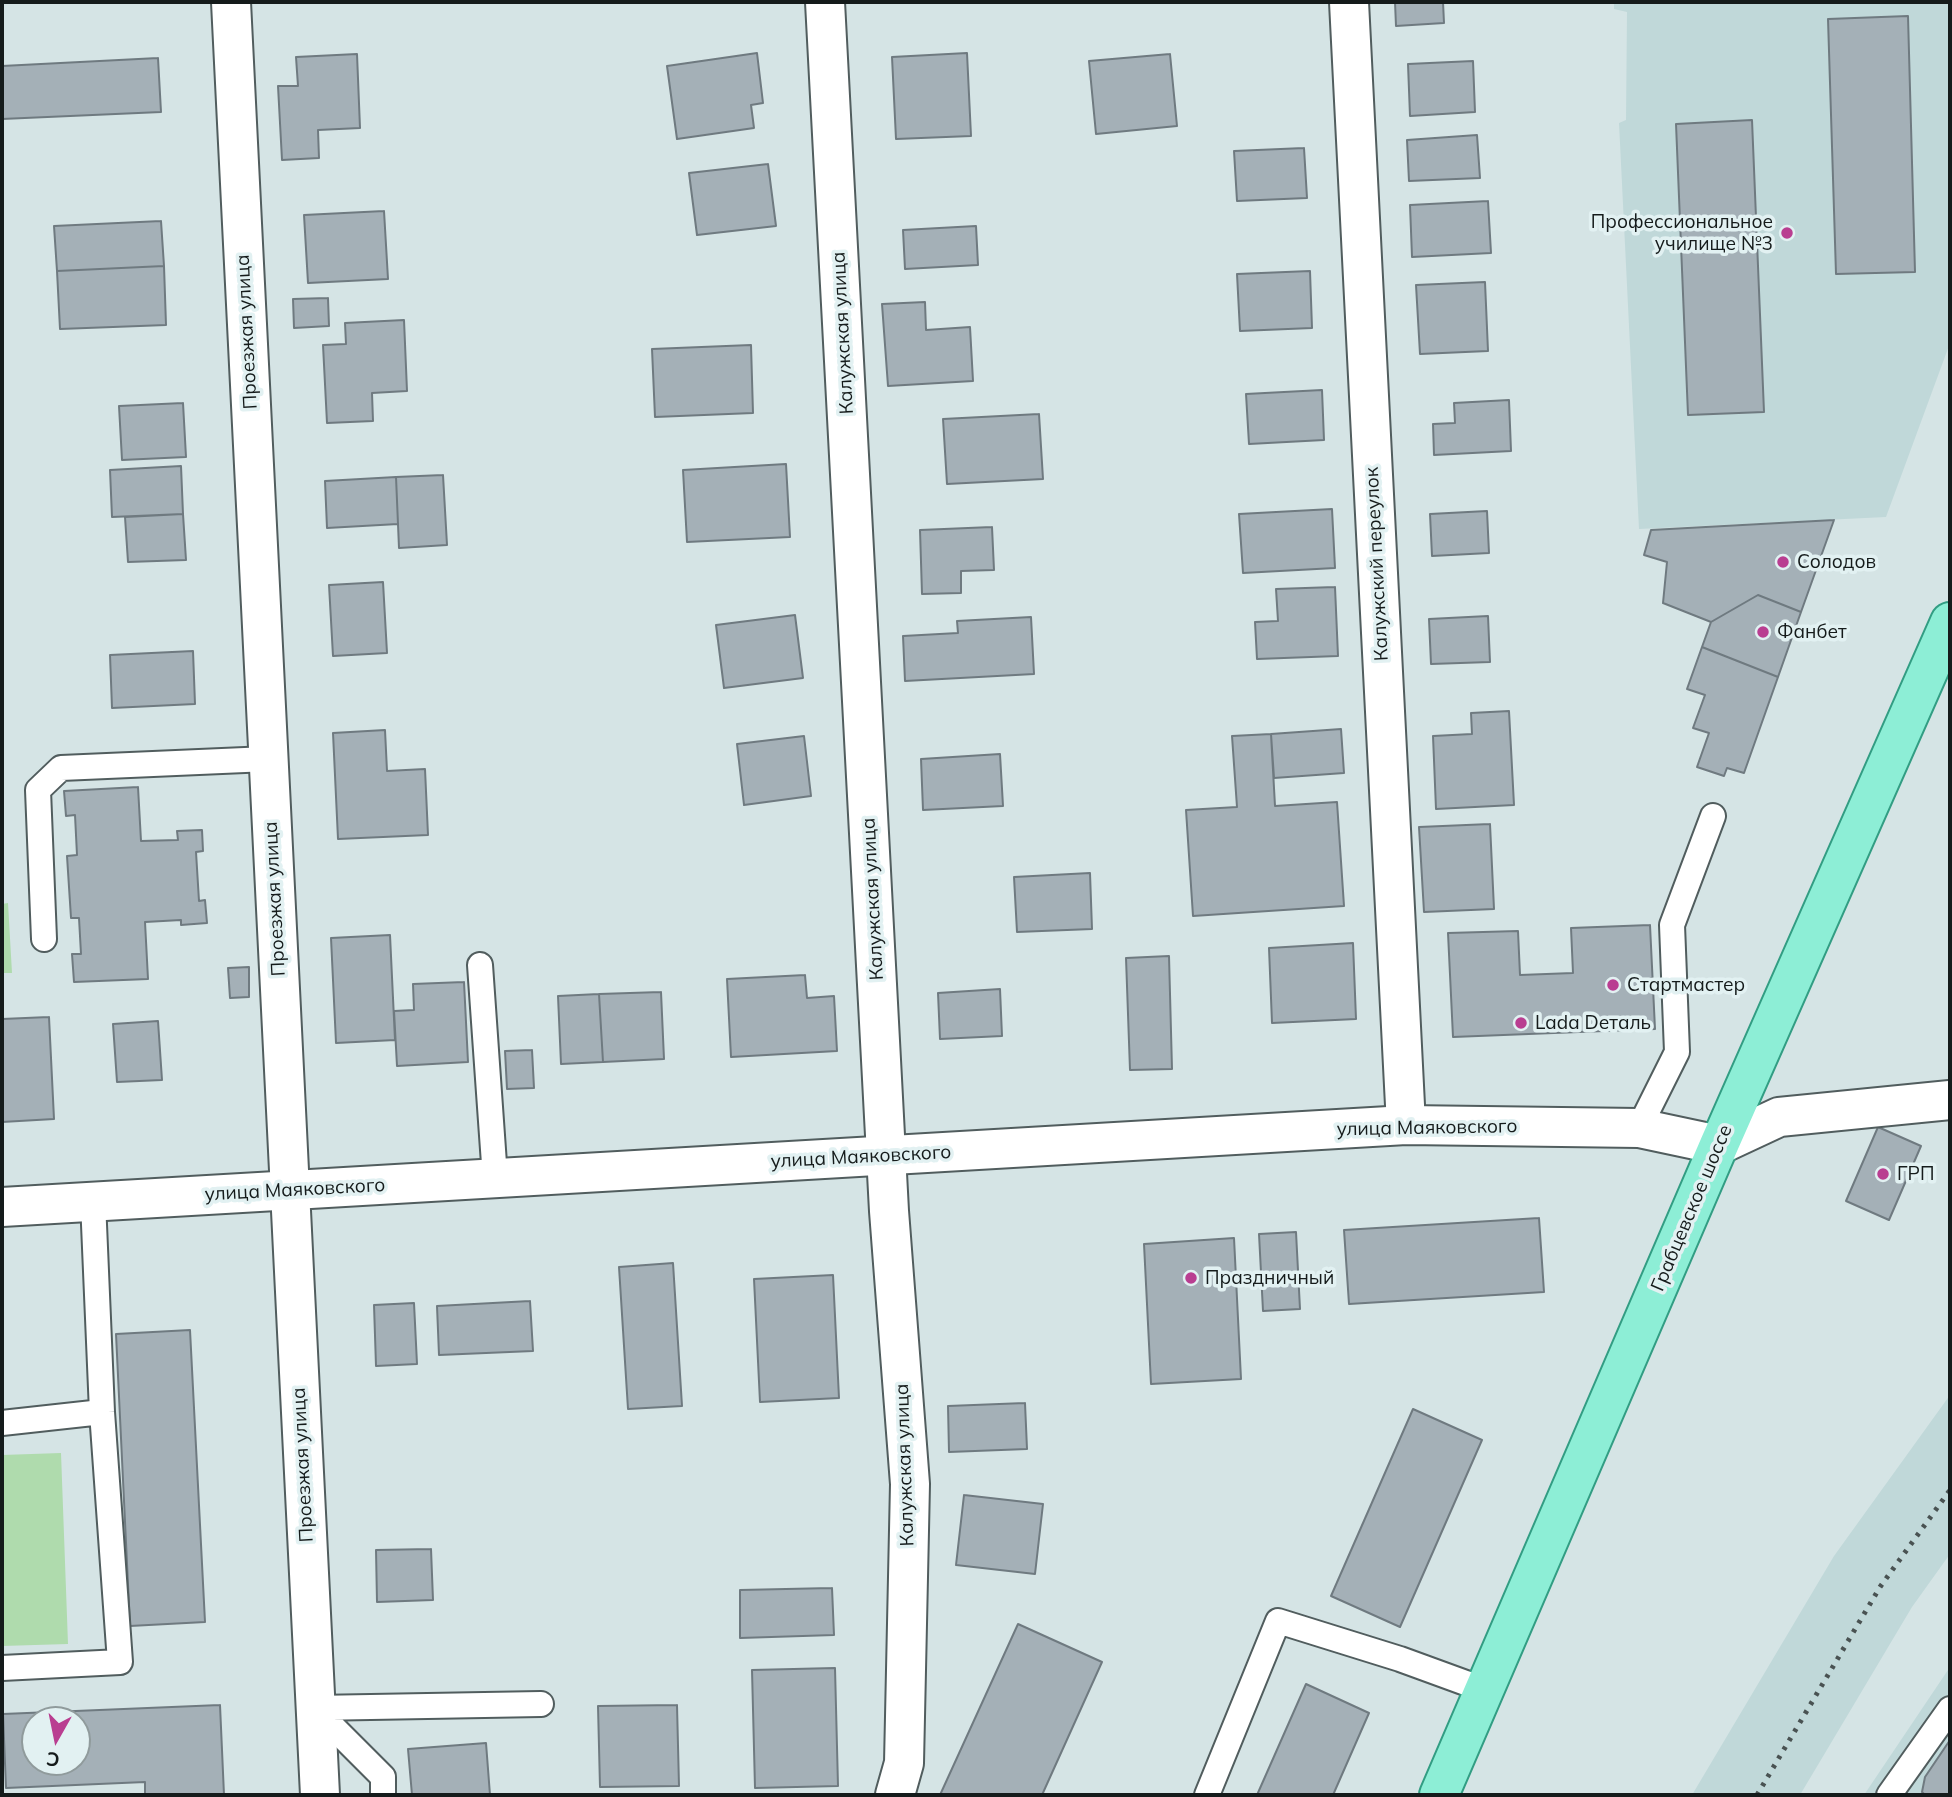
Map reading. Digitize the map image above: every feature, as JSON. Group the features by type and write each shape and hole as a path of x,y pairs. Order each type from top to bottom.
{"main road":[{"name":"Грабцевское шоссе","path":"1439,1795 1719,1145 1950,622"}],"street":[{"name":"Проезжая улица","path":"231,2 320,1795"},
{"name":"Калужская улица","path":"825,2 886,1156 910,1484 904,1763 895,1795"},
{"name":"Калужский переулок","path":"1349,2 1406,1125"},
{"path":"1719,1145 1779,1117 1950,1100"},
{"name":"улица Маяковского","path":"2,1207 1406,1125 1639,1128 1719,1145"}],"lane":[{"path":"44,939 38,790 61,768 268,759"},
{"path":"1639,1128 1677,1052 1672,925 1713,816"},
{"path":"480,965 495,1178"},
{"path":"2,1668 120,1662 102,1412 93,1201"},
{"path":"2,1423 102,1412"},
{"path":"1207,1795 1278,1621 1400,1659 1485,1690"},
{"path":"314,1708 541,1704"},
{"path":"314,1708 383,1777 383,1795"},
{"path":"1889,1795 1950,1709"}],"shaded area":[{"name":"Профессиональное училище №3","path":"1614,2 1950,2 1950,343 1886,517 1639,529 1619,123 1626,120 1627,12 1614,9"},
{"path":"1950,1395 1950,1554 1912,1607 1800,1795 1692,1795 1834,1556"},
{"path":"1950,1667 1950,1795 1864,1795"}],"green space":[{"path":"8,903 12,973 2,973 2,904"},
{"path":"61,1453 68,1644 2,1646 2,1455"}],"building":[{"path":"1395,2 1443,2 1444,23 1396,26"},
{"path":"1908,16 1915,272 1836,274 1828,19"},
{"path":"757,53 763,103 751,105 754,128 677,139 667,66"},
{"path":"967,53 971,136 896,139 892,57"},
{"path":"357,54 360,128 318,130 319,158 282,160 278,86 298,86 296,57"},
{"path":"1170,54 1177,126 1096,134 1089,61"},
{"path":"158,58 161,112 2,119 2,66"},
{"path":"1473,61 1475,112 1410,116 1408,64"},
{"path":"1752,120 1764,412 1688,415 1676,124"},
{"path":"1477,135 1480,178 1409,181 1407,140"},
{"path":"1304,148 1307,198 1237,201 1234,151"},
{"path":"768,164 776,226 697,235 689,173"},
{"path":"1488,201 1491,253 1412,257 1410,205"},
{"path":"384,211 388,279 308,283 304,215"},
{"path":"161,221 164,266 57,271 54,226"},
{"path":"976,226 978,265 905,269 903,230"},
{"path":"164,266 166,325 60,329 57,271"},
{"path":"1310,271 1312,328 1240,331 1237,274"},
{"path":"1485,282 1488,351 1420,354 1416,285"},
{"path":"328,298 329,326 294,328 293,299"},
{"path":"925,302 926,330 970,327 973,381 888,386 882,304"},
{"path":"404,320 407,391 372,393 373,421 327,423 323,345 346,344 345,323"},
{"path":"751,345 753,413 655,417 652,349"},
{"path":"1322,390 1324,440 1249,444 1246,394"},
{"path":"1509,400 1511,451 1434,455 1433,424 1455,423 1454,403"},
{"path":"183,403 186,457 122,460 119,406"},
{"path":"1039,414 1043,479 947,484 943,419"},
{"path":"786,464 790,537 687,542 683,470"},
{"path":"181,466 183,514 112,517 110,470"},
{"path":"443,475 447,545 399,548 396,477"},
{"path":"396,477 398,524 327,528 325,481"},
{"path":"1332,509 1335,568 1243,573 1239,514"},
{"path":"1487,511 1489,553 1432,556 1430,514"},
{"path":"183,514 186,560 128,562 125,517"},
{"path":"1834,520 1801,612 1758,595 1711,622 1663,603 1667,562 1644,555 1651,530"},
{"path":"992,527 994,570 961,571 961,593 922,594 920,530"},
{"path":"383,582 387,653 333,656 329,585"},
{"path":"1335,587 1338,656 1257,659 1255,622 1278,621 1276,589"},
{"path":"1758,595 1801,612 1778,677 1702,647 1711,622"},
{"path":"795,615 803,678 724,688 716,625"},
{"path":"1488,616 1490,662 1431,664 1429,619"},
{"path":"1031,617 1034,674 905,681 903,636 958,633 957,621"},
{"path":"1702,647 1778,677 1744,773 1727,768 1724,776 1697,767 1709,733 1693,728 1705,695 1687,689"},
{"path":"193,651 195,704 112,708 110,655"},
{"path":"1509,711 1514,805 1436,809 1433,736 1472,734 1471,713"},
{"path":"1341,729 1344,773 1274,778 1271,734"},
{"path":"385,730 387,771 425,769 428,835 338,839 333,733"},
{"path":"1271,734 1275,806 1337,802 1344,906 1193,916 1186,810 1237,807 1232,736"},
{"path":"804,736 811,796 744,805 737,744"},
{"path":"1000,754 1003,806 923,810 921,759"},
{"path":"138,787 141,841 178,840 177,831 202,830 203,851 196,852 199,901 205,900 207,923 181,925 181,920 145,922 148,979 74,982 72,954 81,954 79,918 71,918 67,856 77,855 75,815 66,816 64,791"},
{"path":"1490,824 1494,909 1424,912 1419,827"},
{"path":"1090,873 1092,929 1017,932 1014,877"},
{"path":"1650,925 1655,1029 1453,1037 1448,933 1518,931 1520,975 1573,973 1571,928"},
{"path":"390,935 395,1040 336,1043 331,938"},
{"path":"1353,943 1356,1019 1272,1023 1269,948"},
{"path":"1169,956 1172,1069 1130,1070 1126,958"},
{"path":"249,967 249,997 230,998 228,968"},
{"path":"805,975 807,998 834,996 837,1051 731,1057 727,979"},
{"path":"464,982 468,1062 397,1066 394,1011 414,1010 413,984"},
{"path":"1000,989 1002,1036 940,1039 938,993"},
{"path":"661,992 664,1059 603,1062 599,994"},
{"path":"599,994 603,1062 561,1064 558,996"},
{"path":"49,1017 54,1119 2,1122 2,1019"},
{"path":"158,1021 162,1080 117,1082 113,1024"},
{"path":"532,1050 534,1088 507,1089 505,1051"},
{"name":"ГРП","path":"1878,1127 1921,1146 1889,1220 1846,1201"},
{"path":"1539,1218 1544,1292 1349,1304 1344,1230"},
{"path":"1296,1232 1300,1309 1263,1311 1259,1234"},
{"name":"Праздничный","path":"1234,1238 1241,1379 1151,1384 1144,1244"},
{"path":"673,1263 682,1406 628,1409 619,1267"},
{"path":"833,1275 839,1398 760,1402 754,1279"},
{"path":"530,1301 533,1351 439,1355 437,1306"},
{"path":"414,1303 417,1364 376,1366 374,1305"},
{"path":"190,1330 205,1622 130,1626 116,1334"},
{"path":"1025,1403 1027,1449 949,1452 948,1406"},
{"path":"1413,1409 1482,1440 1400,1627 1331,1596"},
{"path":"964,1495 1043,1504 1035,1574 956,1565"},
{"path":"431,1549 433,1600 377,1602 376,1550"},
{"path":"832,1588 834,1635 740,1638 740,1590"},
{"path":"1018,1624 1102,1662 1042,1795 940,1795"},
{"path":"835,1668 838,1786 755,1788 752,1670"},
{"path":"1306,1684 1369,1713 1333,1795 1257,1795"},
{"path":"220,1705 224,1795 145,1795 145,1782 6,1788 3,1714 21,1713 21,1776 91,1776 91,1710"},
{"path":"677,1705 679,1786 600,1787 598,1706"},
{"path":"1950,1740 1950,1795 1925,1795 1922,1792 1925,1777"},
{"path":"486,1743 490,1795 412,1795 408,1749"}],"railway":[{"path":"1757,1795 1880,1587 1950,1490"}],"place":[{"name":"Профессиональное училище №3","path":"1787,233"},
{"name":"Солодов","path":"1783,562"},
{"name":"Фанбет","path":"1763,632"},
{"name":"Стартмастер","path":"1613,985"},
{"name":"Lada Dеталь","path":"1521,1023"},
{"name":"ГРП","path":"1883,1174"},
{"name":"Праздничный","path":"1191,1278"}]}
